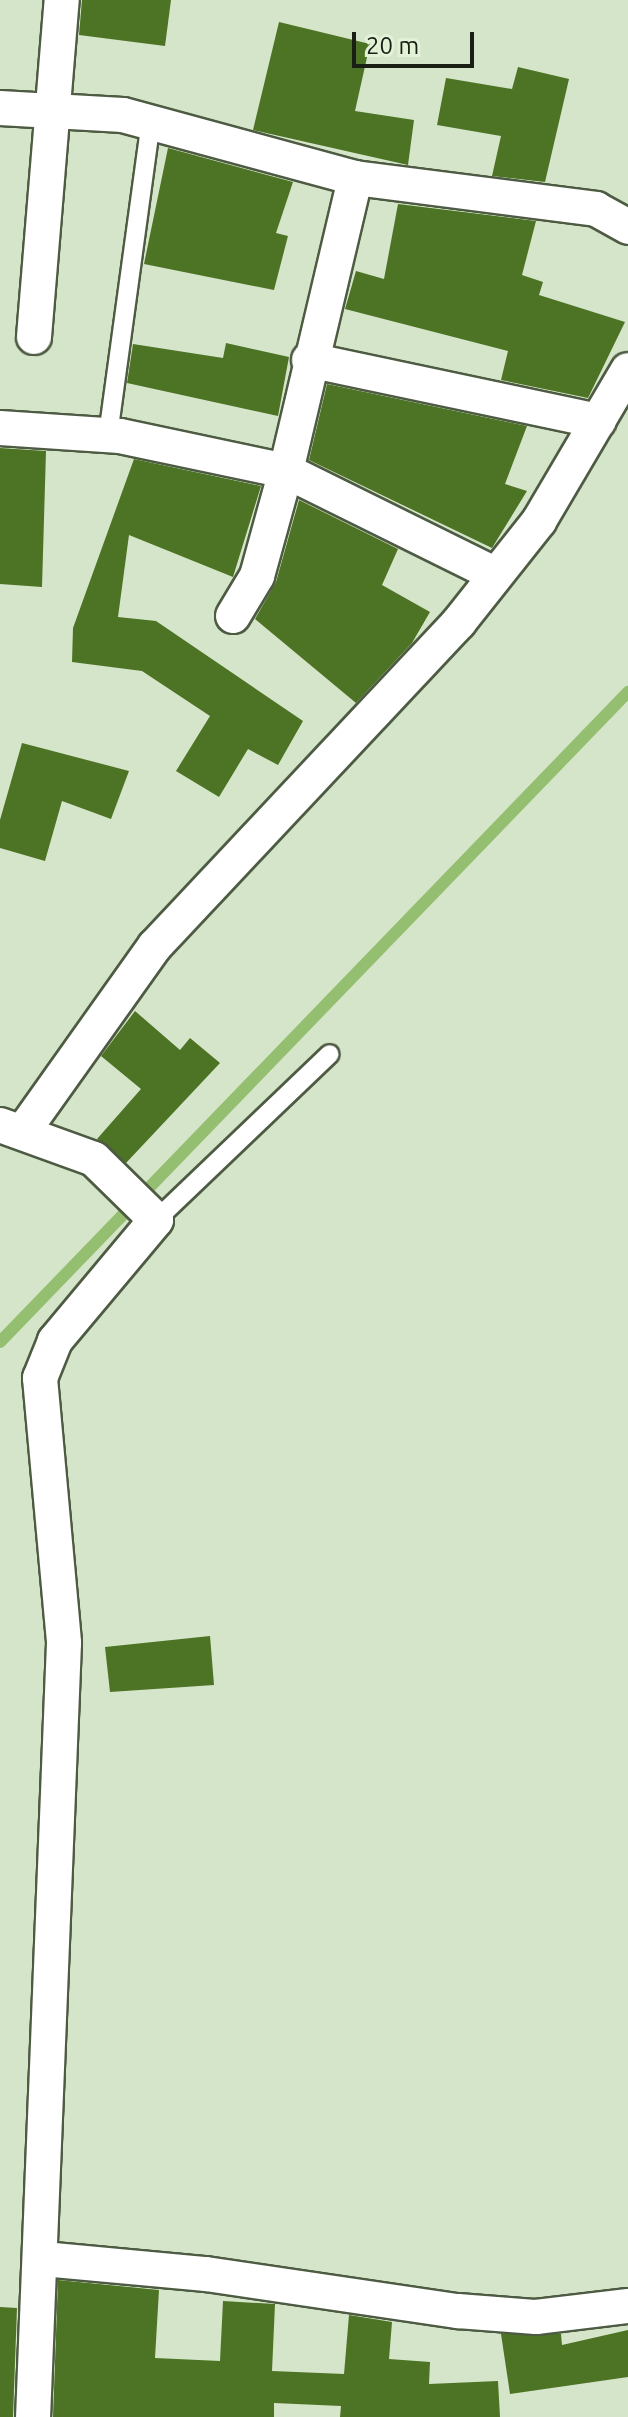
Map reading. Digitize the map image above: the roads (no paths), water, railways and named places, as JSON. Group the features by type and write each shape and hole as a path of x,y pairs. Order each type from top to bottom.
{"street":[{"path":"34,337 62,0"},
{"path":"0,108 55,109 151,122 355,178 596,209 628,227"},
{"path":"233,616 257,576 286,471 309,360 355,178"},
{"path":"309,360 599,421"},
{"path":"33,2417 34,2298 43,2259 64,1643 40,1378 55,1341 148,1209 94,1159 12,1128 155,946 496,575 539,521 628,370"},
{"path":"0,428 108,435 286,471 496,575"},
{"path":"43,2259 206,2274 458,2311 536,2317 628,2306"}],"lane":[{"path":"108,435 151,122"},
{"path":"148,1209 330,1054"}],"waterway":[{"path":"0,1342 628,692"}]}
